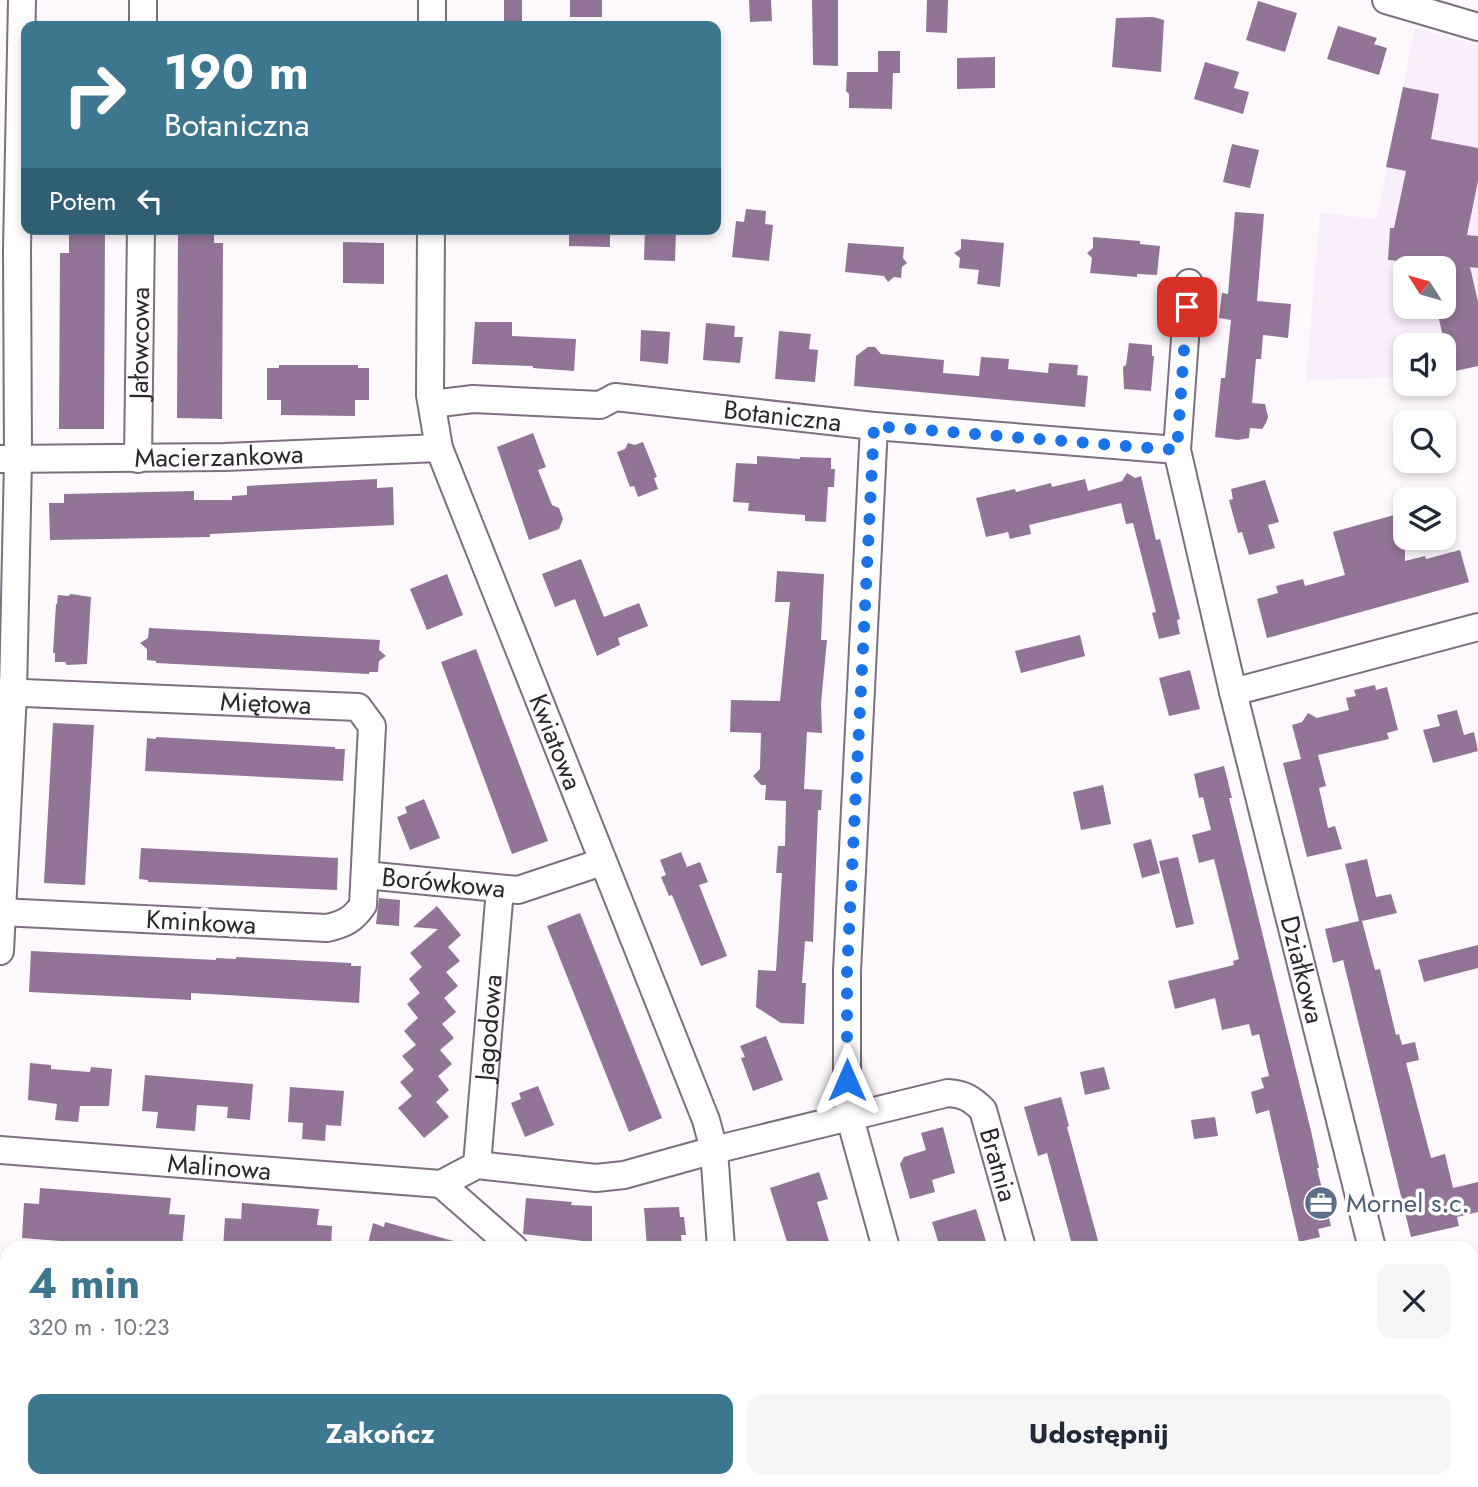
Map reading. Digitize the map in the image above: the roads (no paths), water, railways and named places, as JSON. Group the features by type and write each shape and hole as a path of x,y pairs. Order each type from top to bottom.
{"street":[{"path":"0,951 9,459 8,249 22,0"},
{"path":"143,0 143,21"},
{"path":"432,0 432,21"},
{"path":"1386,0 1478,27"},
{"name":"Jałowcowa","path":"138,459 141,235"},
{"name":"Kwiatowa","path":"431,235 432,404 439,448 706,1120 714,1150 721,1241"},
{"path":"1177,450 1189,283"},
{"name":"Botaniczna","path":"432,404 473,399 600,405 615,397 874,426 1177,450"},
{"path":"874,426 847,971 847,1080 850,1118 884,1241"},
{"name":"Macierzankowa","path":"9,459 138,459 439,448"},
{"name":"Działkowa","path":"1177,450 1233,692 1370,1241"},
{"path":"1233,692 1478,627"},
{"name":"Miętowa","path":"6,693 358,707 372,726 365,875"},
{"name":"Borówkowa","path":"365,875 518,890 602,862"},
{"name":"Kminkowa","path":"1,912 327,928 346,923 356,915 363,905 365,875"},
{"name":"Jagodowa","path":"477,1165 500,889"},
{"name":"Bratnia","path":"714,1150 948,1093 965,1095 982,1110 1020,1241"},
{"name":"Malinowa","path":"0,1150 441,1184"},
{"path":"506,1241 441,1184 477,1165 596,1178 624,1175 714,1150"}],"place":[{"name":"Mornel s.c.","path":"1321,1203"}]}
